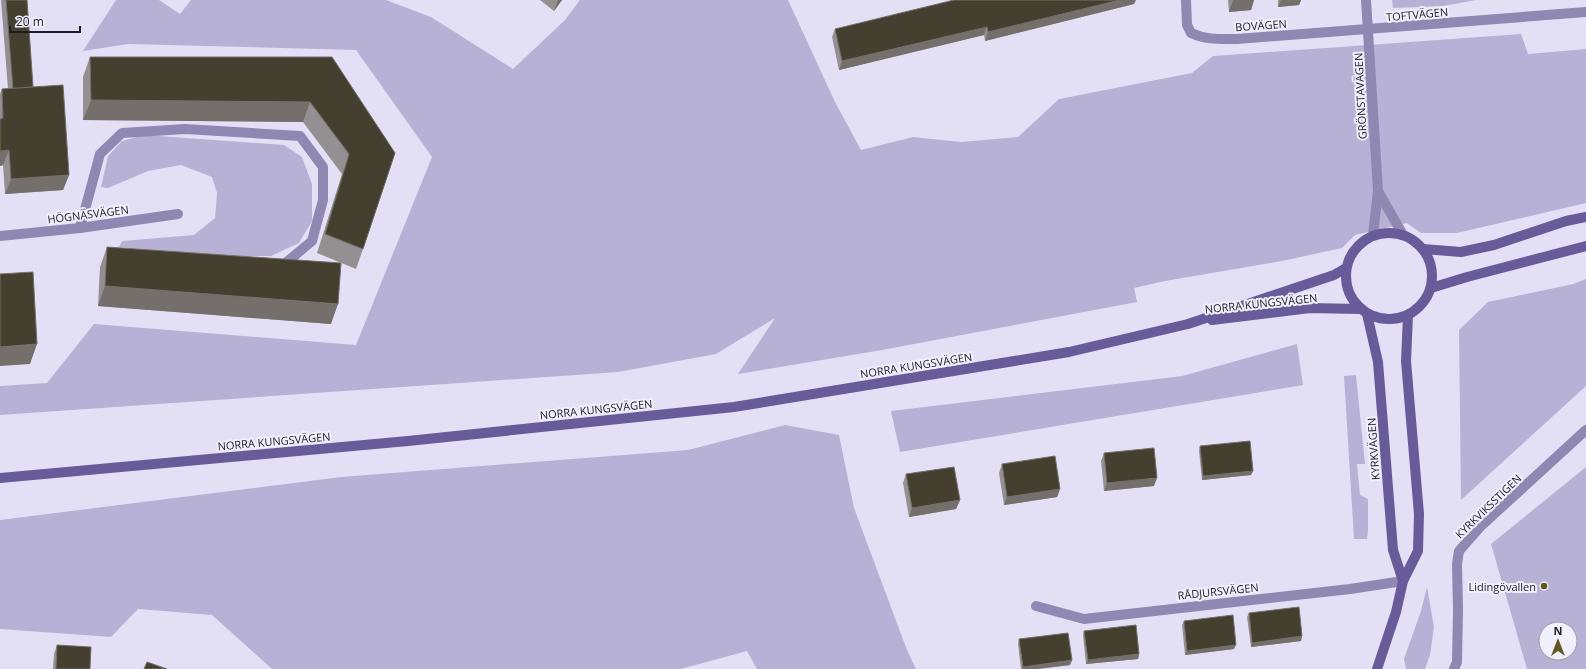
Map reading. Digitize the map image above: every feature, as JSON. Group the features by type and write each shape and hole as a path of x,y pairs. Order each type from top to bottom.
{"main road":[{"path":"1423,249 1462,252 1494,245 1566,221 1586,217"},
{"path":"1388,232 1403,235 1412,239 1423,249 1429,258 1432,273 1431,288 1426,299 1416,311 1393,320 1381,319 1364,311 1351,297 1346,283 1346,268 1352,252 1363,241 1373,236 1388,232"},
{"path":"1431,288 1467,277 1586,246"},
{"name":"NORRA KUNGSVÄGEN","path":"0,478 408,441 734,407 1068,352 1188,324 1334,275 1346,268"},
{"name":"NORRA KUNGSVÄGEN","path":"1188,324 1310,308 1364,311"},
{"name":"KYRKVÄGEN","path":"1364,311 1378,362 1393,550 1403,581"},
{"path":"1377,669 1396,612 1403,581 1418,551 1419,514 1406,361 1408,315"}],"street":[{"name":"BOVÄGEN","path":"1186,0 1187,25 1191,34 1202,38 1237,39 1369,30"},
{"name":"GRÖNSTAVÄGEN","path":"1366,0 1369,30 1375,172 1378,191 1373,236"},
{"name":"TOFTVÄGEN","path":"1369,30 1586,12"},
{"path":"80,228 100,154 122,133 184,129 300,136 323,167 323,200 312,241 282,266"},
{"name":"GRÖNSTAVÄGEN","path":"1378,191 1403,235"},
{"name":"HÖGNÄSVÄGEN","path":"0,236 80,228 178,214"},
{"name":"KYRKVIKSSTIGEN","path":"1454,669 1456,662 1458,610 1457,564 1459,551 1481,526 1586,430"},
{"name":"RÅDJURSVÄGEN","path":"1036,606 1084,619 1350,589 1403,581"}],"shaded area":[{"path":"116,0 159,0 180,14 191,0 386,0 431,17 513,69 565,20 580,0 788,0 835,102 861,150 913,137 961,142 1018,137 1059,99 1192,73 1213,56 1521,34 1528,54 1586,49 1586,203 1457,233 1421,233 1407,223 1355,235 1342,248 1282,261 1165,281 1134,288 1137,302 882,350 738,374 775,318 716,354 618,372 0,415 0,386 47,383 94,324 356,345 432,157 356,50 128,44 83,51"},
{"path":"1392,0 1476,0 1443,6 1393,8"},
{"path":"144,135 284,145 302,157 312,184 312,221 299,243 271,256 213,256 119,247 122,241 194,235 215,218 217,193 212,177 181,165 148,171 108,188 101,187 108,156 122,141"},
{"path":"1586,279 1586,386 1461,500 1459,330 1488,302 1573,284"},
{"path":"1297,344 1303,385 900,452 891,411 1182,376"},
{"path":"1356,375 1365,464 1357,464 1360,495 1368,499 1367,539 1354,539 1344,376"},
{"path":"785,425 839,435 854,508 907,650 916,669 757,669 747,651 681,669 272,669 212,615 138,609 111,637 0,629 0,520 341,477 688,450"},
{"name":"Lidingövallen","path":"1586,467 1586,669 1527,669 1491,544"},
{"path":"1427,587 1434,627 1430,655 1425,669 1406,669 1404,659 1421,611"}],"building":[{"path":"6,0 27,0 33,87 13,89"},
{"path":"954,0 1120,0 988,32 987,27 842,61 835,29"},
{"path":"90,57 332,57 395,153 363,249 325,234 349,154 310,102 91,100"},
{"path":"63,85 69,175 11,179 9,150 0,151 0,119 3,118 2,89"},
{"path":"107,247 341,263 338,304 105,286"},
{"path":"33,272 37,344 0,347 0,274"},
{"path":"1250,441 1253,471 1203,476 1200,446"},
{"path":"1154,448 1157,478 1107,483 1104,453"},
{"path":"1055,456 1060,489 1007,497 1002,464"},
{"path":"954,467 960,500 912,508 906,474"},
{"path":"1299,607 1302,636 1252,643 1249,613"},
{"path":"1233,615 1236,645 1187,651 1184,621"},
{"path":"1136,625 1139,654 1088,660 1084,631"},
{"path":"1068,633 1072,660 1023,667 1019,639"},
{"path":"57,645 91,647 90,669 56,669"},
{"path":"147,662 167,669 144,669"}],"place":[{"name":"Lidingövallen","path":"1544,586"}]}
